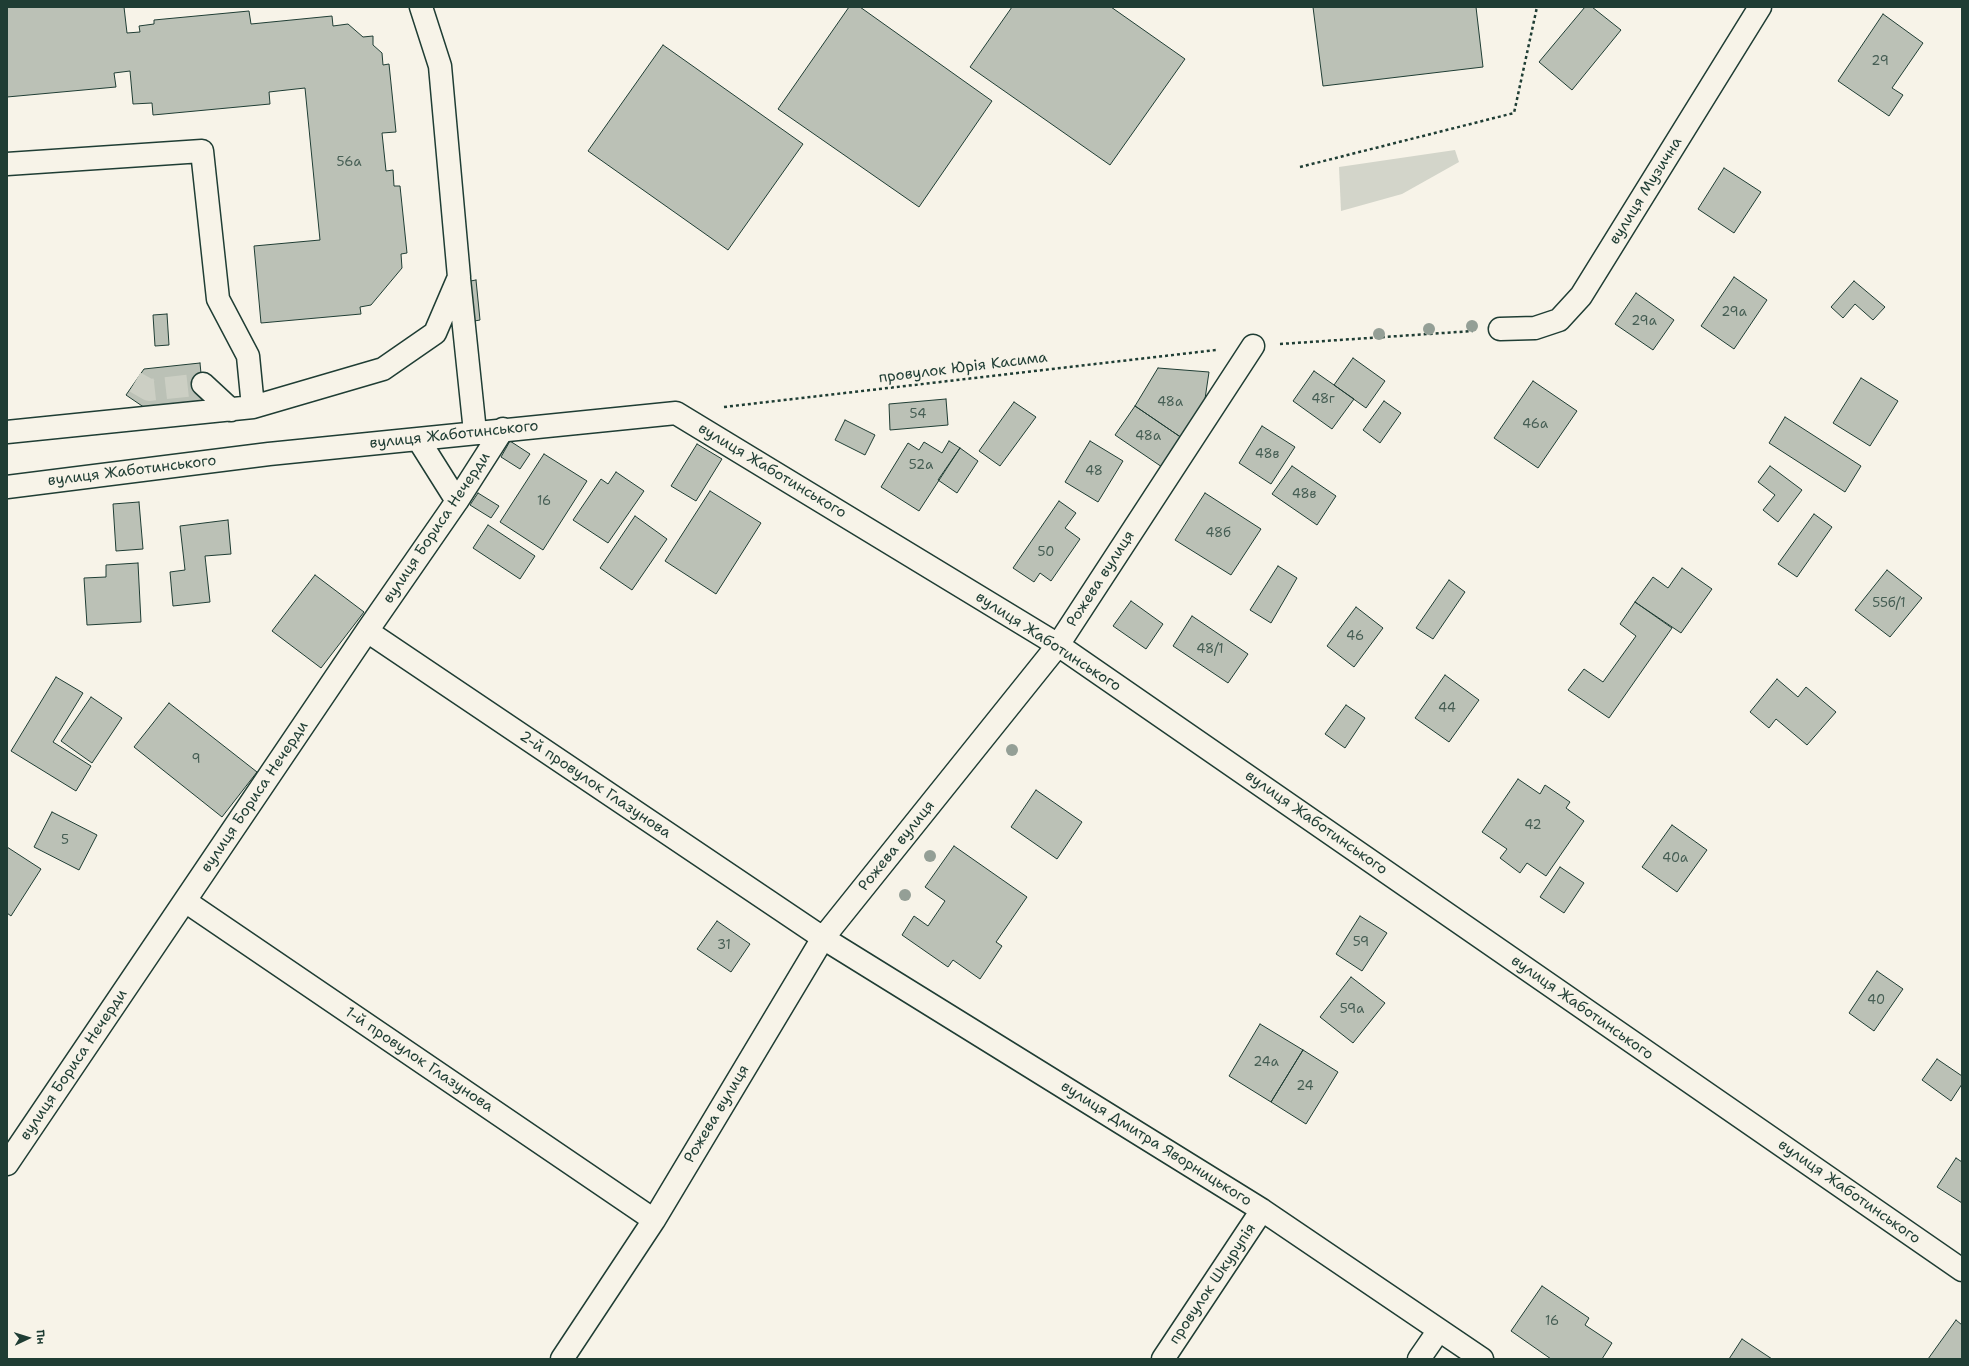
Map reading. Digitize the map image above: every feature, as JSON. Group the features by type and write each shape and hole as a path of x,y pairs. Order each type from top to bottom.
{"street":[{"path":"421,7 440,66 459,278 475,432"},
{"name":"вулиця Музична","path":"1500,329 1535,328 1559,320 1581,296 1760,7"},
{"path":"7,164 202,151 218,299 248,356 253,407"},
{"path":"7,432 253,407 383,369 435,333 459,278"},
{"name":"Рожева вулиця","path":"562,1359 654,1220 822,938 1058,645 1253,346"},
{"path":"202,384 231,410"},
{"name":"вулиця Жаботинського","path":"7,487 269,454 503,429 676,413 1058,645 1962,1270"},
{"name":"вулиця Бориса Нечерди","path":"7,1164 367,631 457,501 503,429"},
{"path":"418,439 457,501"},
{"name":"2-й провулок Глазунова","path":"367,631 822,938"},
{"name":"1-й провулок Глазунова","path":"185,901 654,1220"},
{"name":"вулиця Дмитра Яворницького","path":"822,938 1262,1210 1482,1359"},
{"name":"провулок Шкурупія","path":"1163,1359 1262,1210"},
{"path":"1419,1359 1439,1330"}],"path":[{"path":"1300,167 1514,114 1537,7"},
{"name":"провулок Юрія Касима","path":"723,407 1253,346 1500,329"}],"shaded area":[{"path":"1455,150 1459,162 1402,194 1341,211 1339,167"}],"building":[{"path":"7,7 124,7 127,33 140,32 139,26 154,24 154,20 249,11 251,24 332,16 333,26 348,24 363,37 373,36 373,45 382,53 383,65 389,64 396,132 382,133 386,171 393,170 394,186 400,186 407,253 401,254 402,268 371,305 360,307 361,314 261,323 254,246 320,240 305,88 269,92 270,104 153,115 152,103 133,104 130,71 114,73 116,87 7,97"},
{"path":"849,7 860,7 992,101 919,207 778,109"},
{"path":"1012,7 1111,7 1185,59 1110,165 970,67"},
{"path":"1313,7 1476,7 1483,67 1323,86"},
{"path":"1585,7 1592,7 1621,30 1572,90 1539,62"},
{"path":"1883,14 1923,43 1892,88 1903,95 1889,116 1838,81"},
{"path":"663,45 803,144 728,250 588,151"},
{"path":"1724,168 1761,192 1734,233 1698,209"},
{"path":"1734,277 1767,300 1734,349 1701,326"},
{"path":"476,280 480,320 469,322 465,282"},
{"path":"1854,281 1885,307 1873,320 1855,304 1843,318 1831,307"},
{"path":"1636,293 1674,320 1653,350 1615,324"},
{"path":"167,314 169,345 155,346 153,315"},
{"path":"1353,358 1385,381 1366,408 1334,385"},
{"path":"200,363 204,404 148,410 126,395 144,369"},
{"path":"1158,368 1209,372 1205,399 1182,438 1135,406"},
{"path":"1314,371 1354,399 1332,429 1293,401"},
{"path":"1861,378 1898,401 1870,446 1833,423"},
{"path":"1533,381 1577,411 1538,468 1494,438"},
{"path":"946,399 948,425 890,430 889,404"},
{"path":"1384,401 1401,413 1380,443 1363,430"},
{"path":"1014,402 1036,417 1000,466 979,451"},
{"path":"1135,406 1182,438 1162,467 1115,435"},
{"path":"1785,417 1861,466 1845,492 1769,443"},
{"path":"845,420 875,435 865,455 835,440"},
{"path":"1262,426 1295,447 1271,484 1239,463"},
{"path":"510,441 530,454 520,469 501,457"},
{"path":"949,441 960,448 919,511 881,487 908,443 919,450 924,442 942,453"},
{"path":"1090,441 1123,461 1098,502 1065,482"},
{"path":"697,444 722,459 696,501 671,486"},
{"path":"960,448 978,461 957,493 938,480"},
{"path":"544,454 587,481 543,550 500,522"},
{"path":"1292,466 1336,496 1317,525 1272,494"},
{"path":"1770,466 1802,490 1778,522 1763,510 1775,495 1758,482"},
{"path":"616,472 644,491 608,543 573,520 601,479 608,484"},
{"path":"710,491 761,523 716,594 665,561"},
{"path":"478,493 499,506 491,518 470,505"},
{"path":"1205,493 1261,529 1231,575 1175,540"},
{"path":"1059,501 1076,513 1065,528 1080,539 1051,581 1040,573 1034,582 1013,568"},
{"path":"139,502 143,549 116,551 113,504"},
{"path":"1814,514 1832,527 1797,577 1778,564"},
{"path":"635,516 667,539 632,590 600,568"},
{"path":"228,520 231,554 205,556 210,602 173,606 170,572 185,570 180,526"},
{"path":"488,525 535,556 520,579 473,548"},
{"path":"138,563 141,622 87,625 84,578 106,577 106,565"},
{"path":"1278,566 1297,578 1271,623 1250,610"},
{"path":"1682,568 1712,589 1681,633 1635,602 1653,577 1668,588"},
{"path":"1887,570 1922,598 1890,637 1855,610"},
{"path":"315,575 364,612 321,668 272,631"},
{"path":"1449,580 1465,592 1433,639 1416,628"},
{"path":"1131,601 1163,624 1146,649 1113,626"},
{"path":"1635,602 1672,628 1609,718 1568,690 1584,669 1603,682 1636,636 1620,624"},
{"path":"1356,607 1383,628 1354,667 1327,646"},
{"path":"1192,616 1248,654 1228,683 1173,646"},
{"path":"1445,675 1479,700 1449,742 1415,718"},
{"path":"56,677 83,693 53,742 91,766 76,791 11,751"},
{"path":"1777,679 1798,697 1806,687 1836,712 1807,745 1776,719 1769,728 1750,712"},
{"path":"91,697 122,718 92,763 61,741"},
{"path":"169,703 257,772 222,817 134,747"},
{"path":"1346,705 1365,718 1345,748 1325,734"},
{"path":"1518,779 1540,794 1545,785 1570,802 1566,808 1584,821 1546,876 1527,863 1520,873 1500,858 1507,849 1482,832"},
{"path":"1036,790 1082,822 1057,859 1011,827"},
{"path":"52,812 97,835 79,870 34,847"},
{"path":"1672,825 1707,850 1677,892 1642,867"},
{"path":"954,846 1027,897 996,942 1002,946 980,979 953,960 948,967 902,935 914,916 928,926 945,901 925,887"},
{"path":"7,847 41,869 11,916 7,913"},
{"path":"1560,867 1584,883 1564,913 1540,897"},
{"path":"1360,916 1387,933 1362,971 1336,954"},
{"path":"717,921 750,944 731,972 697,949"},
{"path":"1877,971 1903,989 1874,1031 1849,1013"},
{"path":"1351,977 1385,1003 1353,1043 1320,1017"},
{"path":"1260,1024 1303,1050 1271,1102 1229,1076"},
{"path":"1303,1050 1338,1072 1306,1124 1271,1102"},
{"path":"1937,1059 1962,1076 1962,1084 1951,1101 1922,1080"},
{"path":"1956,1158 1962,1162 1962,1203 1937,1187"},
{"path":"1542,1286 1589,1318 1585,1325 1612,1343 1602,1359 1551,1359 1511,1331"},
{"path":"1956,1320 1962,1325 1962,1359 1928,1359"},
{"path":"1742,1339 1772,1359 1729,1359"}],"tunnel":[{"path":"135,382 149,390 203,384"}]}
